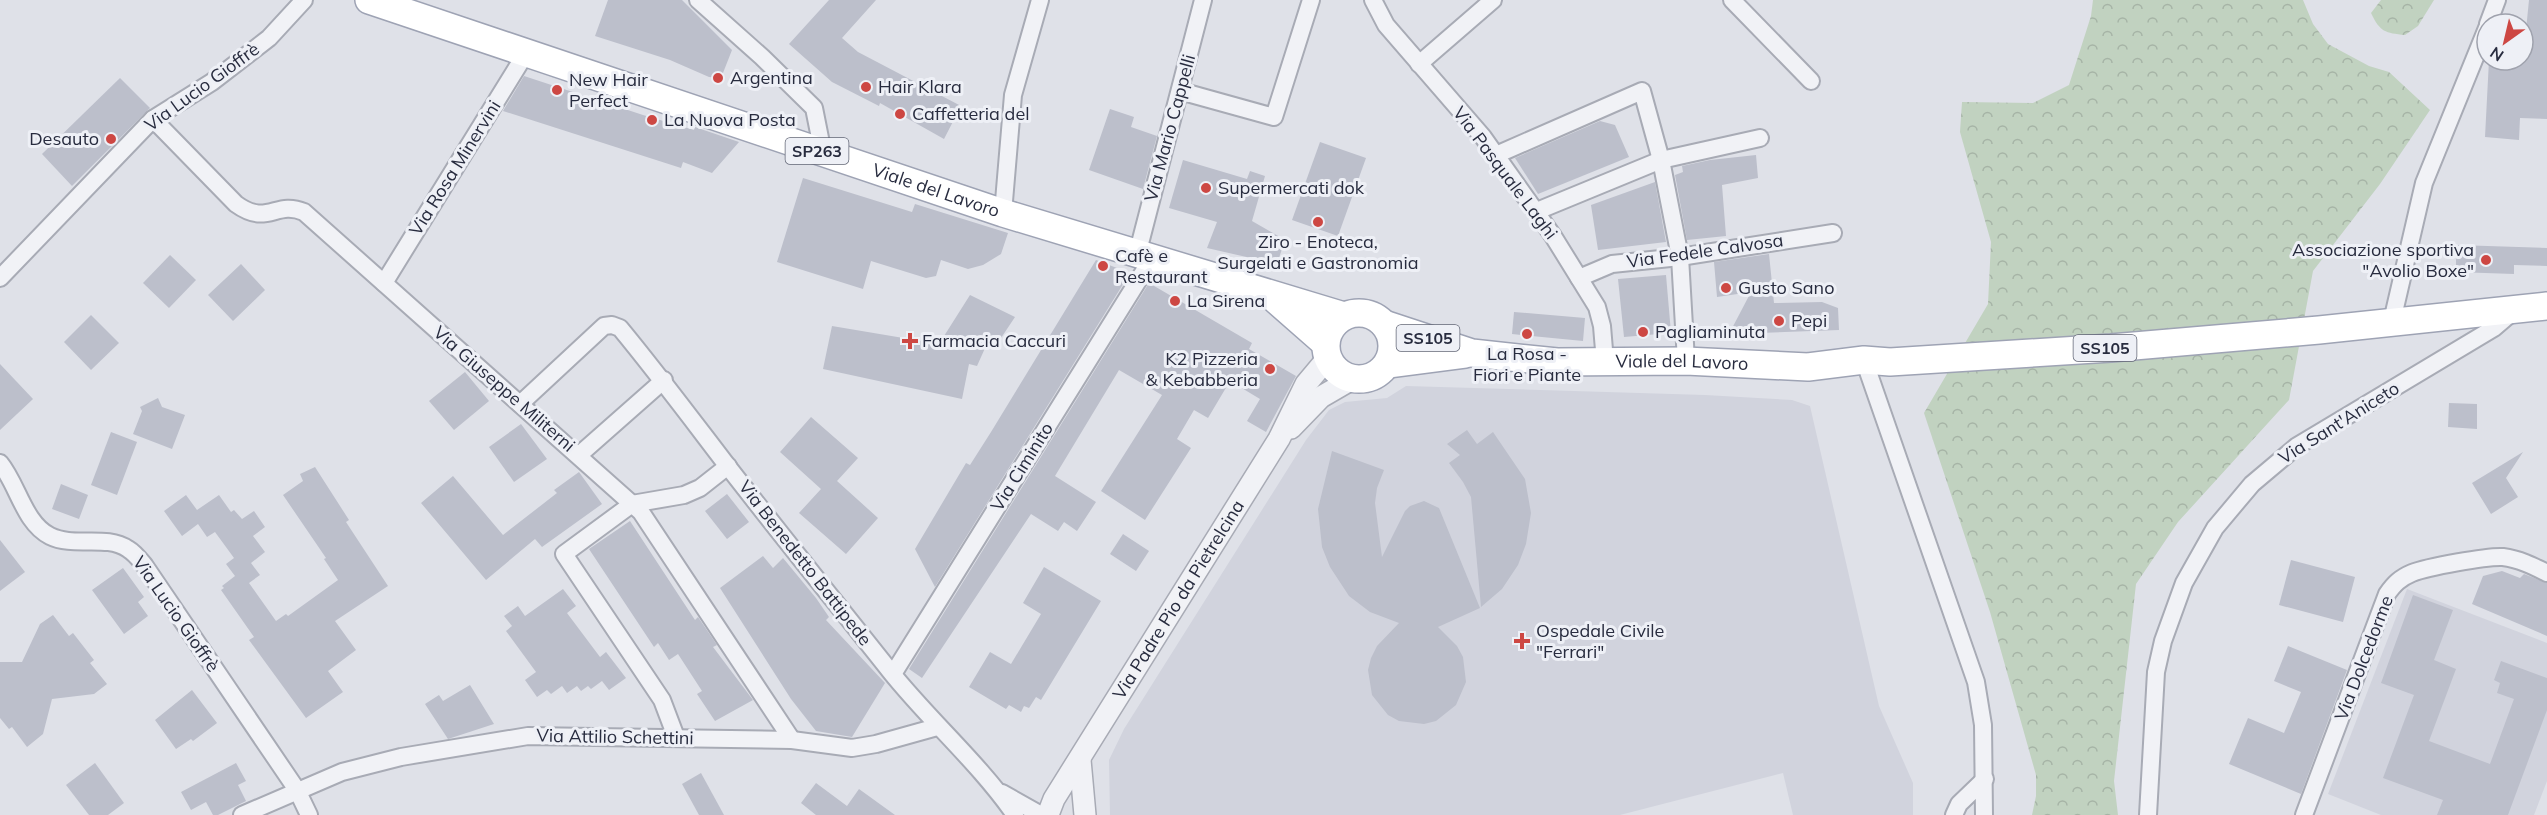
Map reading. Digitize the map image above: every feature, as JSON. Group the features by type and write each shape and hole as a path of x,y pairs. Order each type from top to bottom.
{"main road":[{"name":"Viale del Lavoro","path":"369,0 1003,213 1344,316"},
{"name":"Viale del Lavoro","path":"1269,293 1326,351"},
{"name":"SS105","path":"1890,362 2112,348 2319,330 2547,306"},
{"path":"1354,313 1365,313 1384,324 1392,343 1392,354 1388,364 1372,377 1362,380 1352,379 1333,368 1326,351 1328,332 1335,322 1354,313"},
{"name":"Viale del Lavoro","path":"1384,324 1472,353 1557,362 1686,361 1808,367 1864,360 1890,362"},
{"name":"Viale del Lavoro","path":"1388,364 1472,353"}],"street":[{"name":"Via Lucio Gioffrè","path":"0,278 153,119 212,82 269,38 291,17 304,0"},
{"path":"698,0 762,57 814,108 823,153"},
{"path":"1003,213 1012,95 1040,0"},
{"name":"Via Mario Cappelli","path":"1144,257 1180,91 1203,0"},
{"path":"1180,91 1274,117 1311,0"},
{"name":"Via Pasquale Laghi","path":"1373,0 1386,25 1483,137 1537,211 1597,307 1602,326 1605,362"},
{"path":"1419,64 1493,0"},
{"path":"1732,0 1811,81"},
{"name":"Via Rosa Minervini","path":"384,284 526,53"},
{"path":"2392,321 2424,183 2475,58"},
{"path":"1496,155 1642,91 1661,160 1680,257 1686,361"},
{"name":"Via Giuseppe Militerni","path":"153,119 236,204 249,214 288,209 304,212 641,512 792,740"},
{"path":"1537,211 1661,160 1760,138"},
{"name":"Via Fedele Calvosa","path":"1579,278 1612,264 1680,257 1833,233"},
{"name":"Via Ciminito","path":"892,674 1144,257"},
{"name":"Via Sant'Aniceto","path":"2148,815 2156,672 2163,641 2184,583 2215,528 2252,484 2297,446 2494,328 2517,308"},
{"name":"Via Benedetto Battipede","path":"520,404 604,326 612,325 620,328 664,380 728,466 892,674 938,727 999,791"},
{"name":"Via Padre Pio da Pietrelcina","path":"1044,814 1280,439 1306,384 1326,351"},
{"path":"1864,360 1976,682 1983,726 1984,815"},
{"name":"Via Padre Pio da Pietrelcina","path":"1280,439 1322,397 1352,379"},
{"path":"579,455 664,380"},
{"name":"Via Lucio Gioffrè","path":"0,464 38,527 50,536 71,542 119,544 130,550 145,566 297,790 309,815"},
{"path":"676,737 662,700 564,554 632,504 684,495 699,488 728,466"},
{"name":"Via Dolcedorme","path":"2304,815 2387,594 2396,582 2413,573 2495,558 2520,561 2547,573"},
{"name":"Via Attilio Schettini","path":"242,815 342,772 401,757 528,736 792,740 852,748 876,744 938,727"},
{"path":"1080,760 1085,815"},
{"path":"1954,815 1959,804 1985,779"},
{"path":"999,791 1044,814 1059,811 1078,815"},
{"path":"999,791 1015,815"}],"shaded area":[{"name":"Ospedale Civile \"Ferrari\"","path":"1406,386 1705,395 1792,400 1810,406 1879,706 1913,783 1913,815 1793,815 1783,773 1620,815 1110,815 1109,760 1124,729 1306,440 1329,410 1345,402 1387,398"},
{"path":"2407,589 2547,643 2547,781 2534,815 2381,815 2328,794"}],"green space":[{"path":"2093,0 2303,0 2313,24 2328,44 2369,66 2389,72 2430,110 2380,184 2313,271 2289,400 2178,522 2136,584 2114,781 2118,815 2032,815 2036,796 2036,775 1990,612 1924,413 1988,304 1991,242 1960,132 1962,102 2033,103 2069,85 2091,16"},
{"path":"2381,0 2434,0 2418,26 2405,35 2388,32 2377,24 2371,13"}],"building":[{"path":"608,0 682,0 732,50 721,78 709,77 670,60 595,36"},
{"path":"829,0 876,0 842,38 858,52 961,106 944,139 880,103 879,106 832,82 789,44"},
{"path":"2529,0 2547,0 2547,119 2520,118 2519,140 2485,137 2488,72 2535,72 2535,12 2528,12"},
{"path":"524,76 643,115 694,130 695,127 739,142 712,173 683,162 681,168 503,111"},
{"path":"120,78 150,108 72,186 42,154"},
{"path":"1110,109 1134,117 1131,127 1157,136 1143,189 1089,170"},
{"path":"1600,121 1615,125 1629,157 1538,194 1515,158"},
{"path":"1320,142 1366,158 1338,236 1292,220"},
{"path":"1756,155 1758,178 1722,185 1726,236 1687,240 1675,175 1683,172 1682,166 1710,160"},
{"path":"1183,160 1247,179 1250,171 1265,176 1252,221 1285,240 1277,264 1207,248 1217,222 1169,208"},
{"path":"803,178 912,212 915,204 1008,233 1001,254 983,265 968,269 941,260 936,276 926,278 871,261 863,289 777,262"},
{"path":"1655,182 1666,242 1598,250 1591,205"},
{"name":"Associazione sportiva \"Avolio Boxe\"","path":"2456,245 2547,248 2547,266 2514,265 2514,274 2456,272"},
{"path":"1769,254 1774,303 1822,302 1838,308 1839,330 1729,334 1751,292 1717,297 1714,262"},
{"path":"170,255 196,280 169,308 143,283"},
{"path":"1096,260 1130,273 935,587 915,549 966,463 970,465"},
{"path":"241,264 265,290 233,321 208,295"},
{"path":"1666,275 1671,333 1624,337 1618,279"},
{"path":"1149,283 1252,343 1249,349 1296,376 1266,432 1247,421 1260,399 1230,381 1208,418 1194,410 1177,439 1191,448 1145,520 1101,491 1162,395 1119,370 1055,476 1096,502 1077,531 1064,522 1058,531 1031,514 922,678 909,669"},
{"path":"970,295 1015,317 999,341 990,337 977,366 969,364 962,399 823,369 832,326 939,344"},
{"path":"1514,312 1585,318 1583,341 1512,334"},
{"path":"91,315 119,343 91,370 64,342"},
{"path":"0,364 33,399 0,430"},
{"path":"465,372 489,401 454,430 429,401"},
{"path":"158,398 162,407 185,415 172,449 133,434 142,411 140,407"},
{"path":"2449,403 2477,404 2477,429 2448,427"},
{"path":"811,417 858,458 837,481 878,518 846,554 799,513 821,489 780,452"},
{"path":"521,424 547,459 514,482 489,447"},
{"path":"1467,430 1477,444 1493,432 1525,479 1531,513 1526,544 1518,565 1502,589 1481,607 1471,497 1449,463 1460,455 1447,444"},
{"path":"111,432 137,442 117,495 91,485"},
{"path":"1332,451 1384,470 1377,488 1375,503 1382,557 1405,511 1410,506 1424,501 1439,508 1480,608 1438,627 1457,646 1463,657 1466,682 1456,705 1436,721 1424,724 1399,721 1388,715 1372,695 1368,670 1371,658 1377,646 1399,623 1370,612 1349,596 1330,567 1322,547 1318,509"},
{"path":"2523,452 2506,478 2518,497 2491,514 2472,483"},
{"path":"315,467 349,520 346,522 388,586 335,621 356,650 328,671 343,692 306,718 249,640 254,637 221,590 224,588 222,586 235,576 226,564 234,558 215,532 207,537 198,524 182,536 164,511 186,495 197,510 219,495 231,512 234,510 242,519 254,511 265,527 253,536 265,552 251,563 260,575 249,583 276,621 286,614 288,616 338,580 324,559 326,558 283,495 303,481 300,474"},
{"path":"579,472 602,504 542,547 535,539 486,580 421,503 453,476 503,535 557,493 554,490"},
{"path":"61,484 88,495 79,519 52,509"},
{"path":"727,494 749,522 727,539 705,511"},
{"path":"630,521 695,620 698,617 717,645 713,647 753,700 715,721 697,694 702,691 678,654 669,660 658,643 654,647 589,549"},
{"path":"1123,534 1149,551 1136,571 1110,554"},
{"path":"0,540 25,572 0,591"},
{"path":"763,556 773,568 783,558 816,598 829,617 826,620 885,683 852,737 816,731 791,699 720,588"},
{"path":"2291,560 2355,577 2343,622 2279,605"},
{"path":"1044,567 1101,601 1041,700 1036,697 1029,708 1024,706 1021,712 1009,705 1006,709 969,687 990,652 1011,664 1041,614 1023,603"},
{"path":"123,568 144,597 138,602 148,616 124,634 92,590"},
{"path":"2502,571 2520,578 2524,574 2547,583 2547,636 2472,604 2483,576"},
{"path":"563,589 576,606 567,613 600,657 606,652 626,678 609,690 602,681 591,689 588,686 581,691 577,686 567,693 562,686 551,694 547,690 537,697 525,680 536,672 506,631 512,626 504,616 518,606 525,616"},
{"path":"2413,595 2453,610 2434,660 2456,669 2429,741 2490,764 2514,699 2497,693 2500,683 2494,680 2501,661 2547,678 2547,710 2508,815 2437,815 2443,800 2383,778 2414,695 2381,683"},
{"path":"53,615 69,636 73,633 94,660 90,663 107,684 94,694 52,699 43,734 27,747 12,727 9,729 0,718 0,662 22,662 40,624"},
{"path":"2288,646 2347,670 2301,794 2229,764 2248,718 2284,733 2301,692 2274,681"},
{"path":"470,685 494,724 448,739 425,704 439,695 443,701"},
{"path":"192,690 217,723 193,741 191,739 176,749 155,720"},
{"path":"95,763 124,803 108,815 89,815 66,785"},
{"path":"236,763 246,781 238,785 246,801 218,815 213,815 206,802 191,810 181,792"},
{"path":"701,773 724,815 699,815 682,784"},
{"path":"816,783 847,806 859,789 895,815 816,815 801,803"}],"place":[{"name":"Argentina","path":"718,78"},
{"name":"Hair Klara","path":"866,87"},
{"name":"New Hair Perfect","path":"557,90"},
{"name":"Caffetteria del","path":"900,114"},
{"name":"La Nuova Posta","path":"652,120"},
{"name":"Desauto","path":"111,139"},
{"name":"Supermercati dok","path":"1206,188"},
{"name":"Ziro - Enoteca, Surgelati e Gastronomia","path":"1318,222"},
{"name":"Associazione sportiva \"Avolio Boxe\"","path":"2486,260"},
{"name":"Cafè e Restaurant","path":"1103,266"},
{"name":"Gusto Sano","path":"1726,288"},
{"name":"La Sirena","path":"1175,301"},
{"name":"Pepi","path":"1779,321"},
{"name":"Pagliaminuta","path":"1643,332"},
{"name":"La Rosa - Fiori e Piante","path":"1527,334"},
{"name":"Farmacia Caccuri","path":"910,341"},
{"name":"K2 Pizzeria & Kebabberia","path":"1270,369"},
{"name":"Ospedale Civile \"Ferrari\"","path":"1522,641"}]}
